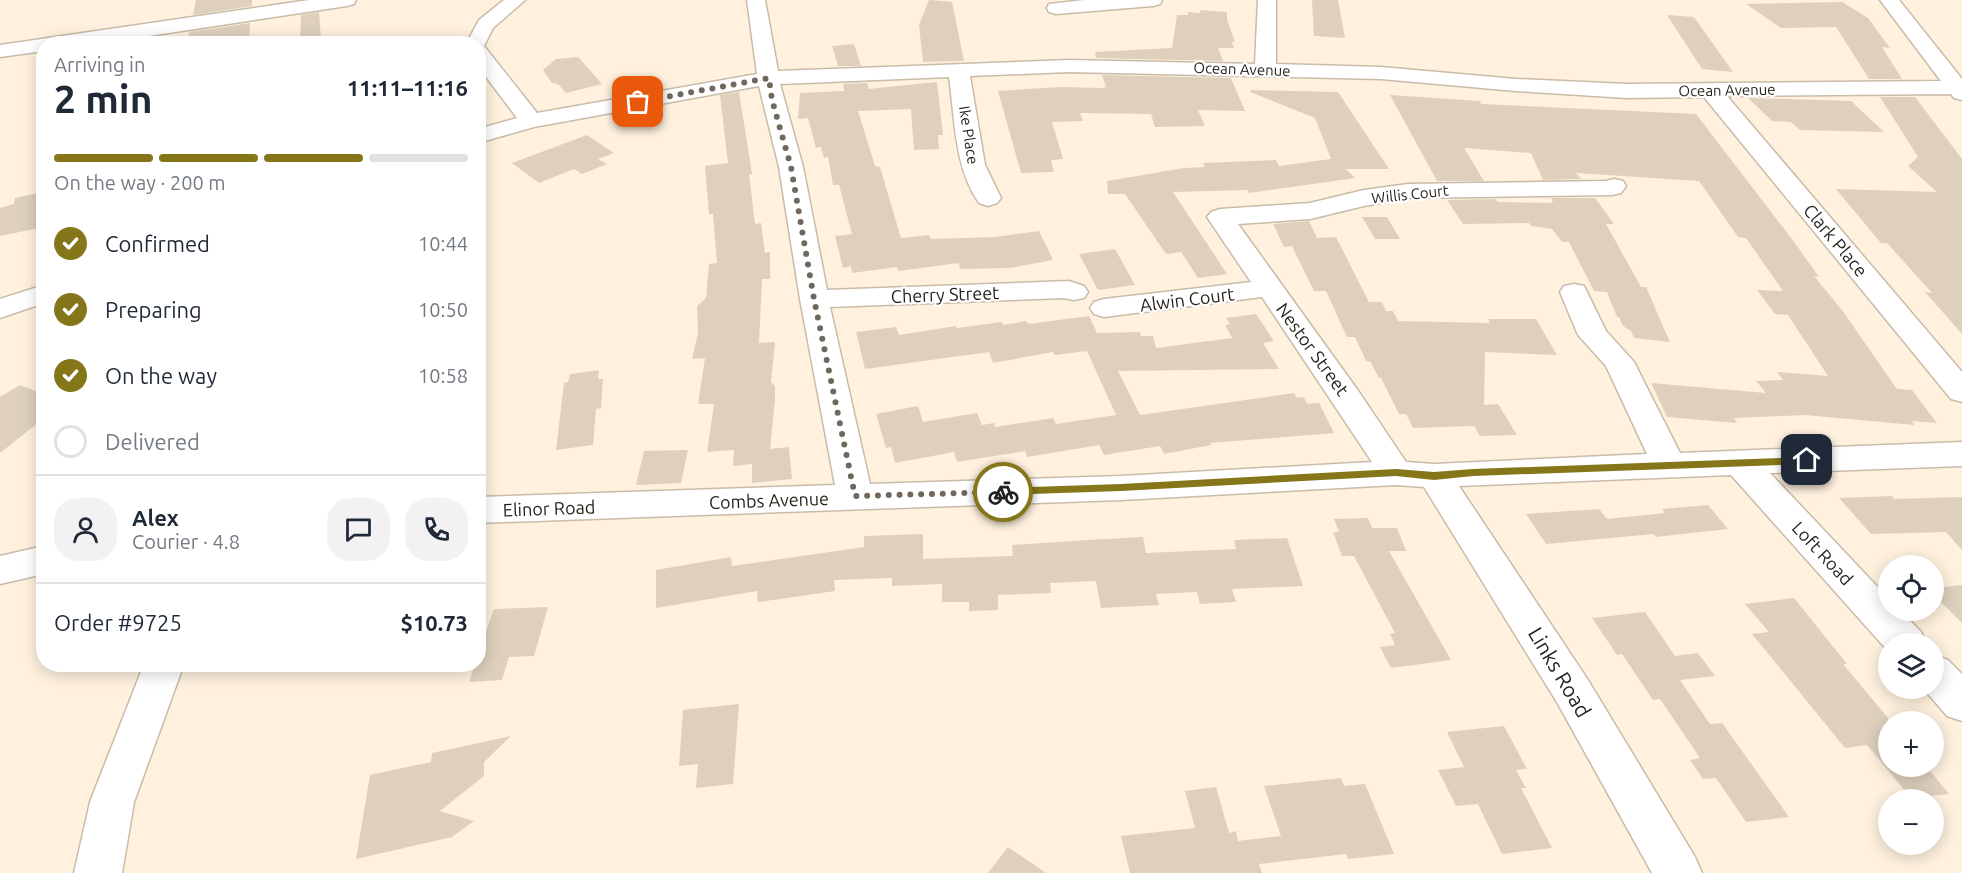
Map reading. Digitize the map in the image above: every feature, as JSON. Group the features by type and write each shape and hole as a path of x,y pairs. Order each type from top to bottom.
{"street":[{"path":"106,36 347,0"},
{"path":"479,36 488,21 516,0"},
{"path":"756,0 772,100 791,167 814,299 855,496"},
{"path":"1056,8 1153,0"},
{"path":"1265,69 1267,0"},
{"path":"1889,0 1960,90"},
{"path":"0,51 36,46"},
{"path":"1935,59 1962,64"},
{"path":"486,62 531,121"},
{"name":"Ocean Avenue","path":"486,134 531,121 769,78 1070,66 1382,73 1595,90 1960,90"},
{"name":"Ike Place","path":"960,70 972,165 987,198"},
{"name":"Clark Place","path":"1710,90 1962,392"},
{"name":"Willis Court","path":"1227,227 1220,217 1310,212 1364,198 1408,191 1612,188 1614,186"},
{"name":"Nestor Street","path":"1227,227 1348,399 1415,474"},
{"name":"Alwin Court","path":"1104,308 1269,288"},
{"name":"Cherry Street","path":"814,299 1069,289 1074,292"},
{"path":"1574,292 1593,335 1619,362 1670,467"},
{"path":"0,309 36,296"},
{"name":"Combs Avenue","path":"620,505 1121,488 1415,474 1670,467 1962,454"},
{"name":"Loft Road","path":"1740,463 1897,633"},
{"name":"Links Road","path":"1415,474 1488,557 1573,692 1678,873"},
{"name":"Elinor Road","path":"486,510 620,505"},
{"path":"0,570 36,562"},
{"path":"98,873 112,802 161,672"},
{"path":"1944,683 1962,703"}],"building":[{"path":"196,0 252,0 252,6 193,15"},
{"path":"929,0 952,2 964,61 923,62 919,25"},
{"path":"1312,0 1338,0 1345,38 1314,36"},
{"path":"1842,2 1868,18 1890,48 1882,47 1902,79 1869,79 1836,27 1781,28 1746,4"},
{"path":"1200,10 1227,12 1227,19 1235,42 1232,42 1234,48 1218,48 1223,61 1096,58 1095,52 1172,48 1177,15 1188,15 1188,12 1200,13"},
{"path":"319,12 321,36 300,36 301,15"},
{"path":"1667,15 1694,17 1733,72 1702,69"},
{"path":"250,23 249,36 188,36 189,32"},
{"path":"854,44 861,66 838,66 832,46"},
{"path":"578,57 602,84 566,93 558,84 552,83 543,70 556,59"},
{"path":"1102,75 1231,78 1245,111 1198,110 1205,126 1155,127 1151,114 1080,113 1083,121 1052,122 1063,159 1051,160 1054,172 1021,173 998,91 1060,87 1102,88 1106,87"},
{"path":"937,82 943,135 938,135 939,149 914,150 911,109 858,111 875,166 880,167 901,238 929,235 931,239 995,237 1039,231 1053,260 1010,268 960,269 959,263 898,271 897,267 852,273 851,266 843,268 835,236 852,234 839,185 833,185 828,157 824,158 821,147 816,148 808,118 798,119 800,93 844,91 843,84 867,83 869,89"},
{"path":"1251,90 1338,92 1389,169 1346,169 1355,178 1249,193 1248,190 1173,192 1227,274 1198,278 1181,252 1166,254 1125,194 1108,194 1107,181 1184,168 1205,167 1203,163 1276,160 1279,166 1331,159 1315,118 1250,92"},
{"path":"739,92 752,174 749,174 755,224 761,223 765,253 770,252 770,279 762,279 759,343 775,342 771,382 775,386 775,399 770,449 789,447 792,479 752,483 752,464 733,466 734,450 707,452 714,404 698,404 705,358 692,359 698,333 697,306 706,298 709,264 717,263 713,214 709,214 705,166 728,163 720,95"},
{"path":"1390,95 1480,101 1481,104 1696,114 1792,239 1819,277 1814,276 1842,310 1897,389 1912,390 1937,423 1912,421 1914,425 1805,415 1734,418 1737,423 1667,417 1651,383 1766,393 1756,381 1783,380 1777,372 1828,376 1788,315 1775,314 1757,290 1783,291 1746,238 1738,237 1699,181 1576,173 1581,179 1543,180 1531,153 1464,148 1484,181 1437,181"},
{"path":"1880,97 1915,97 1962,159 1962,334 1925,292 1932,293 1887,243 1881,243 1836,189 1937,192 1908,166 1918,157"},
{"path":"1748,98 1851,101 1884,132 1800,130 1791,122 1772,121"},
{"path":"587,135 614,153 598,159 607,164 582,174 574,169 539,183 512,163"},
{"path":"36,194 36,229 0,236 0,208 14,204 15,198"},
{"path":"1551,198 1595,198 1614,224 1606,224 1641,287 1646,287 1670,342 1634,338 1631,331 1623,326 1617,317 1607,292 1594,291 1569,242 1562,242 1552,229 1531,226 1529,223 1463,224 1447,200 1495,199 1498,202 1549,203 1553,202"},
{"path":"1362,217 1387,217 1400,239 1375,239"},
{"path":"1309,221 1317,238 1336,237 1369,302 1382,302 1386,311 1393,311 1398,321 1490,323 1488,319 1536,319 1557,355 1485,352 1484,405 1498,404 1517,435 1480,436 1474,426 1413,428 1406,414 1399,414 1381,378 1370,361 1366,361 1355,337 1347,337 1326,291 1314,291 1292,246 1284,247 1273,224"},
{"path":"1115,249 1135,285 1098,290 1079,254"},
{"path":"1256,314 1274,341 1263,343 1279,369 1118,371 1140,415 1294,393 1297,398 1304,397 1307,404 1319,403 1334,433 1210,443 1211,445 1164,454 1160,446 1104,455 1099,445 1027,457 1025,451 957,462 954,452 895,463 891,447 886,448 876,414 918,406 923,422 977,413 982,425 994,423 995,427 1053,418 1056,424 1116,415 1087,351 1055,355 1053,352 993,363 989,352 865,369 856,332 896,327 899,335 956,326 957,328 1002,322 1003,325 1026,321 1028,324 1089,316 1097,333 1140,332 1141,336 1153,336 1156,348 1232,338 1225,325 1230,324 1226,318"},
{"path":"599,370 598,379 603,379 601,408 596,409 593,445 556,450 564,383 568,382 570,374"},
{"path":"20,385 36,391 36,424 0,453 0,397"},
{"path":"688,450 681,483 636,485 644,451"},
{"path":"1892,496 1894,499 1962,497 1962,550 1946,532 1871,534 1839,498"},
{"path":"1708,505 1728,529 1656,537 1654,534 1546,544 1526,514 1599,509 1607,519 1665,513 1662,509"},
{"path":"1368,518 1372,528 1397,528 1406,551 1389,551 1451,660 1391,668 1380,647 1395,645 1390,634 1395,633 1354,556 1342,556 1333,532 1339,532 1334,519"},
{"path":"923,534 923,559 1013,556 1012,545 1088,540 1143,537 1146,553 1236,549 1234,540 1287,538 1303,586 1232,589 1236,602 1200,604 1197,592 1156,594 1159,605 1101,608 1096,581 1050,583 1051,593 998,595 998,610 969,611 969,602 942,602 942,584 892,586 892,578 834,580 835,591 758,602 757,591 656,608 656,570 731,557 732,566 864,547 864,536"},
{"path":"1962,585 1962,623 1944,605 1944,587"},
{"path":"1794,598 1847,664 1843,664 1882,711 1878,711 1878,758 1867,745 1845,748 1752,634 1769,632 1745,604"},
{"path":"548,607 534,656 509,657 502,680 469,682 472,672 486,672 486,632 494,609"},
{"path":"1645,612 1675,656 1698,653 1715,676 1680,680 1710,724 1722,723 1789,817 1746,822 1716,778 1703,779 1690,760 1700,758 1660,699 1653,700 1622,654 1617,655 1592,618"},
{"path":"739,704 733,784 696,788 698,764 679,766 683,710"},
{"path":"1504,726 1527,769 1516,770 1526,788 1521,788 1552,848 1502,854 1478,804 1456,806 1438,770 1464,767 1447,732"},
{"path":"511,736 484,762 484,776 440,811 474,821 452,837 356,859 370,775 431,762 432,753"},
{"path":"1894,777 1935,777 1949,794 1944,795 1944,789 1904,789"},
{"path":"1341,778 1344,786 1365,784 1394,854 1348,859 1346,854 1259,864 1262,873 1130,873 1121,836 1195,828 1185,791 1216,787 1229,833 1236,831 1238,841 1281,836 1264,786"},
{"path":"1008,847 1046,873 988,873"}],"way so far":[{"path":"638,102 769,78 772,100 791,167 814,299 855,496 1003,492"}],"route":[{"path":"1003,492 1396,473 1434,476 1473,472 1670,467 1807,460"}]}
